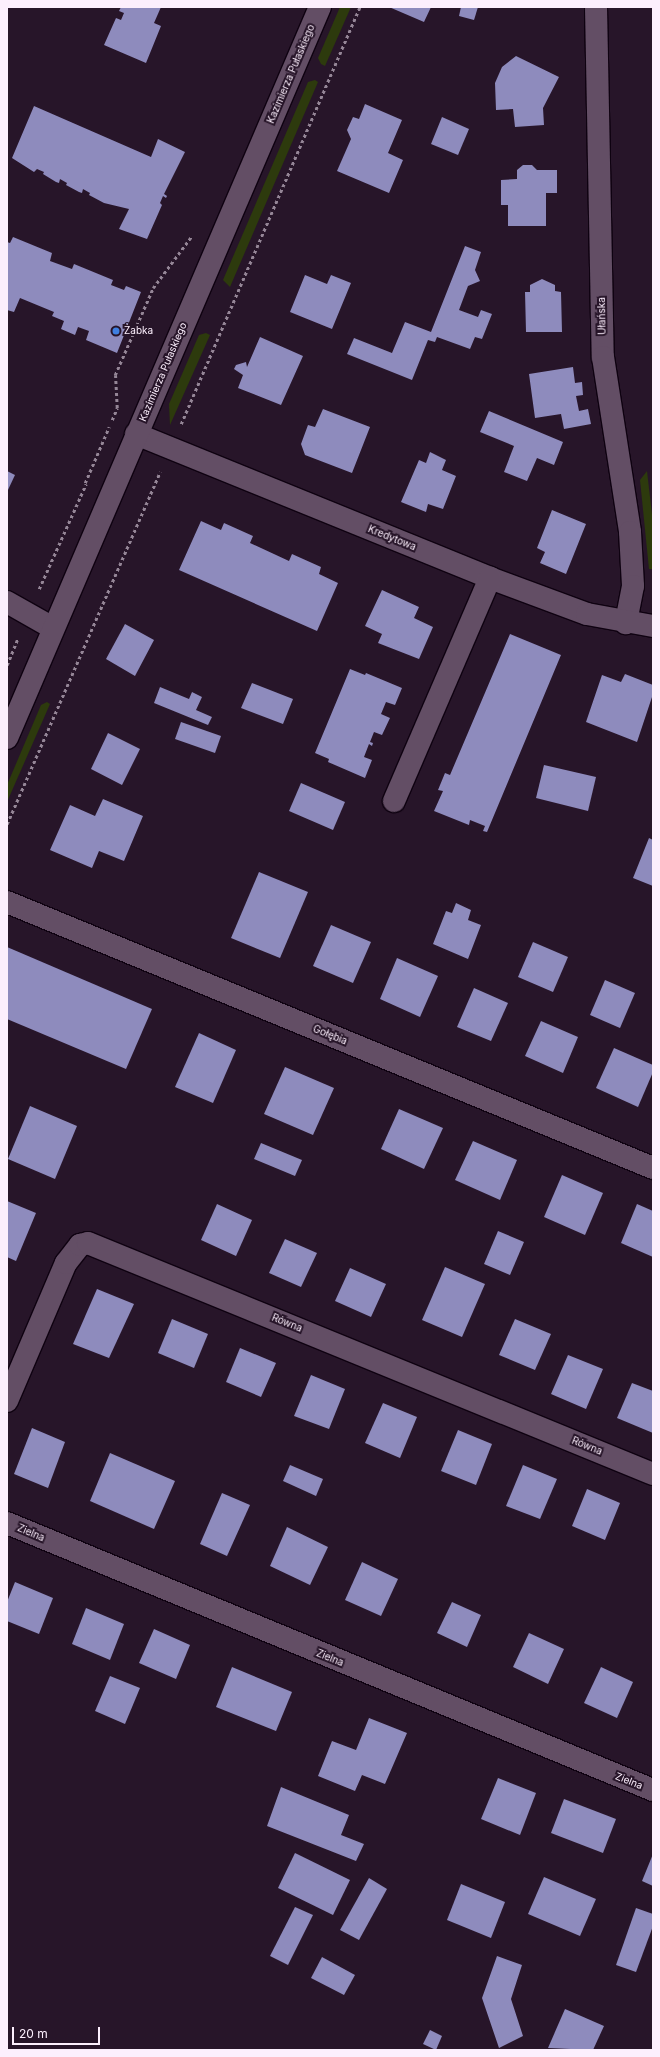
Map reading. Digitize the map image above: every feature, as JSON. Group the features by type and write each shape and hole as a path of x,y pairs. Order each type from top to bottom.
{"street":[{"name":"Kazimierza Pułaskiego","path":"7,738 320,7"},
{"name":"Ułańska","path":"596,7 603,357 630,532 633,586 626,623"},
{"name":"Kredytowa","path":"136,434 490,578 587,614 626,623 653,626"},
{"path":"394,801 490,578"},
{"path":"7,602 53,628"},
{"name":"Gołębia","path":"7,902 653,1168"},
{"name":"Równa","path":"7,1401 66,1263 80,1245 88,1243 653,1474"},
{"name":"Zielna","path":"7,1523 653,1790"}],"path":[{"path":"178,430 360,7"},
{"path":"7,665 117,408 115,375 153,288 195,229"},
{"path":"7,824 161,468"},
{"path":"85,483 90,485"},
{"path":"139,506 143,508"}],"green space":[{"path":"340,7 351,7 325,66 321,64 318,58"},
{"path":"315,80 318,82 230,287 223,280 308,82"},
{"path":"206,333 210,335 170,425 169,404 199,335"},
{"path":"647,471 653,523 653,569 649,569 640,480"},
{"path":"47,702 50,704 7,802 7,785 41,705"}],"building":[{"path":"121,7 161,7 154,23 161,26 146,63 104,45 116,18 121,20 124,13 119,11"},
{"path":"389,7 431,7 424,22"},
{"path":"461,7 478,7 474,20 459,16"},
{"path":"516,56 559,77 543,108 544,125 515,127 513,109 496,110 495,83 502,67"},
{"path":"365,104 402,120 388,153 403,160 389,193 337,171 351,139 347,130 353,117 359,119"},
{"path":"34,106 151,157 158,139 185,152 164,194 167,196 166,198 163,196 160,203 162,205 147,239 119,229 129,209 104,203 89,195 90,193 83,189 82,193 66,185 67,183 60,179 59,183 56,182 43,174 44,172 37,169 34,172 12,158"},
{"path":"442,117 469,129 458,155 431,144"},
{"path":"523,165 532,165 537,170 557,170 557,193 546,193 546,226 508,226 508,205 501,205 501,180 517,179 517,170"},
{"path":"13,237 52,253 50,261 72,269 74,264 113,280 111,285 124,290 126,286 141,292 117,353 86,340 89,331 78,327 75,335 61,329 64,321 52,316 54,312 20,298 14,312 7,310 7,242 10,243"},
{"path":"465,246 481,252 475,270 480,281 468,286 459,310 478,317 481,310 492,314 482,339 475,337 470,349 437,337 435,342 428,340 412,380 347,354 354,338 392,353 405,322 431,332"},
{"path":"305,275 327,284 331,275 351,283 332,329 290,312"},
{"path":"542,279 555,285 555,291 561,292 562,332 526,332 525,292 530,292 530,285"},
{"path":"260,337 303,356 281,405 238,388 243,375 234,369 236,365 246,362 247,367"},
{"path":"573,367 575,383 582,382 583,395 576,396 579,411 588,409 591,424 564,429 561,414 535,418 529,374"},
{"path":"323,409 370,427 352,473 305,455 301,444 308,425 315,427"},
{"path":"489,411 563,442 554,465 537,458 527,481 504,472 514,446 480,432"},
{"path":"430,452 446,460 442,470 456,476 443,509 428,504 426,512 401,502 419,460 426,463"},
{"path":"7,471 15,475 7,492"},
{"path":"552,510 586,524 566,574 540,563 545,552 537,548"},
{"path":"201,521 221,530 224,523 253,536 250,543 289,561 292,554 321,567 319,574 338,583 317,631 179,570"},
{"path":"382,590 419,607 414,618 433,627 419,659 378,643 382,634 365,626"},
{"path":"125,624 154,640 135,676 106,659"},
{"path":"510,634 561,655 487,832 483,831 485,826 470,820 469,825 434,811 443,791 438,790 445,773 450,775"},
{"path":"350,669 365,675 366,673 402,688 395,705 386,702 381,714 390,718 382,735 374,732 370,742 373,743 372,746 369,744 364,757 372,760 365,778 328,762 329,759 315,753"},
{"path":"625,674 653,685 653,694 637,742 586,722 602,675 621,682"},
{"path":"252,683 293,699 283,724 241,708"},
{"path":"160,687 189,699 192,692 202,697 196,710 212,717 208,725 154,703"},
{"path":"181,722 221,736 215,753 175,739"},
{"path":"108,733 140,749 122,785 91,769"},
{"path":"544,765 596,777 588,811 536,798"},
{"path":"301,783 345,802 333,830 289,811"},
{"path":"103,799 143,816 124,861 99,851 92,868 50,850 70,805 95,816"},
{"path":"649,838 653,840 653,886 633,878"},
{"path":"259,872 308,892 280,958 231,938"},
{"path":"456,903 471,910 468,920 481,925 468,959 433,944 446,911 452,913"},
{"path":"331,925 371,942 353,983 313,966"},
{"path":"533,942 568,957 553,992 518,977"},
{"path":"7,947 152,1009 126,1069 7,1019"},
{"path":"397,958 438,976 420,1017 380,999"},
{"path":"605,980 635,993 620,1028 590,1015"},
{"path":"474,988 508,1003 491,1041 457,1027"},
{"path":"541,1021 578,1037 563,1073 525,1056"},
{"path":"199,1033 236,1050 213,1103 175,1087"},
{"path":"614,1048 653,1065 653,1072 638,1107 596,1088"},
{"path":"285,1067 334,1088 313,1135 264,1114"},
{"path":"30,1106 77,1126 55,1179 8,1159"},
{"path":"399,1109 443,1128 424,1169 381,1149"},
{"path":"473,1141 517,1160 500,1200 455,1180"},
{"path":"261,1143 302,1160 295,1176 254,1159"},
{"path":"562,1175 603,1193 585,1235 544,1217"},
{"path":"7,1201 36,1213 16,1261 7,1257"},
{"path":"217,1204 252,1220 236,1256 201,1240"},
{"path":"637,1204 653,1211 653,1257 621,1243"},
{"path":"498,1231 524,1242 510,1275 484,1264"},
{"path":"285,1239 317,1253 301,1287 269,1273"},
{"path":"445,1267 485,1284 462,1337 422,1320"},
{"path":"350,1268 386,1284 371,1317 335,1301"},
{"path":"97,1289 134,1304 109,1358 73,1344"},
{"path":"172,1319 208,1334 194,1368 158,1353"},
{"path":"515,1319 551,1334 535,1370 499,1355"},
{"path":"240,1348 276,1363 261,1397 226,1382"},
{"path":"568,1355 603,1369 586,1409 551,1394"},
{"path":"311,1375 345,1389 329,1429 294,1416"},
{"path":"632,1383 653,1391 653,1433 617,1418"},
{"path":"383,1403 417,1417 400,1458 365,1443"},
{"path":"32,1428 65,1442 48,1488 14,1474"},
{"path":"458,1430 492,1444 476,1485 441,1471"},
{"path":"110,1453 175,1481 154,1529 90,1501"},
{"path":"290,1465 323,1479 316,1496 283,1481"},
{"path":"523,1465 557,1479 540,1519 506,1506"},
{"path":"587,1489 620,1503 605,1540 572,1526"},
{"path":"222,1493 250,1505 227,1556 200,1544"},
{"path":"287,1527 328,1547 310,1585 270,1566"},
{"path":"362,1562 398,1579 381,1616 345,1600"},
{"path":"15,1582 53,1598 39,1634 7,1621 7,1602"},
{"path":"452,1602 481,1615 467,1647 437,1633"},
{"path":"86,1608 124,1624 110,1660 72,1644"},
{"path":"154,1629 190,1645 176,1679 139,1663"},
{"path":"529,1633 564,1649 548,1684 513,1667"},
{"path":"232,1667 292,1692 276,1731 216,1707"},
{"path":"601,1667 633,1682 617,1718 584,1703"},
{"path":"110,1676 140,1688 125,1724 95,1711"},
{"path":"369,1718 407,1733 385,1784 362,1775 355,1791 318,1776 332,1741 356,1750"},
{"path":"498,1778 536,1793 520,1835 481,1819"},
{"path":"281,1787 349,1815 341,1835 364,1844 356,1861 267,1826"},
{"path":"564,1799 616,1819 603,1853 551,1833"},
{"path":"295,1853 350,1880 333,1915 278,1888"},
{"path":"653,1854 653,1886 642,1881"},
{"path":"544,1877 596,1899 580,1936 528,1914"},
{"path":"369,1878 387,1889 359,1940 340,1930"},
{"path":"461,1884 505,1902 491,1938 447,1920"},
{"path":"295,1907 313,1915 288,1965 270,1956"},
{"path":"636,1908 653,1914 653,1926 636,1972 616,1965"},
{"path":"497,1956 522,1965 511,1999 523,2036 499,2048 482,1998"},
{"path":"322,1957 355,1975 344,1995 311,1978"},
{"path":"565,2009 604,2026 593,2050 548,2048"},
{"path":"430,2030 442,2036 436,2050 423,2044"}],"place":[{"name":"Żabka","path":"116,331"}]}
